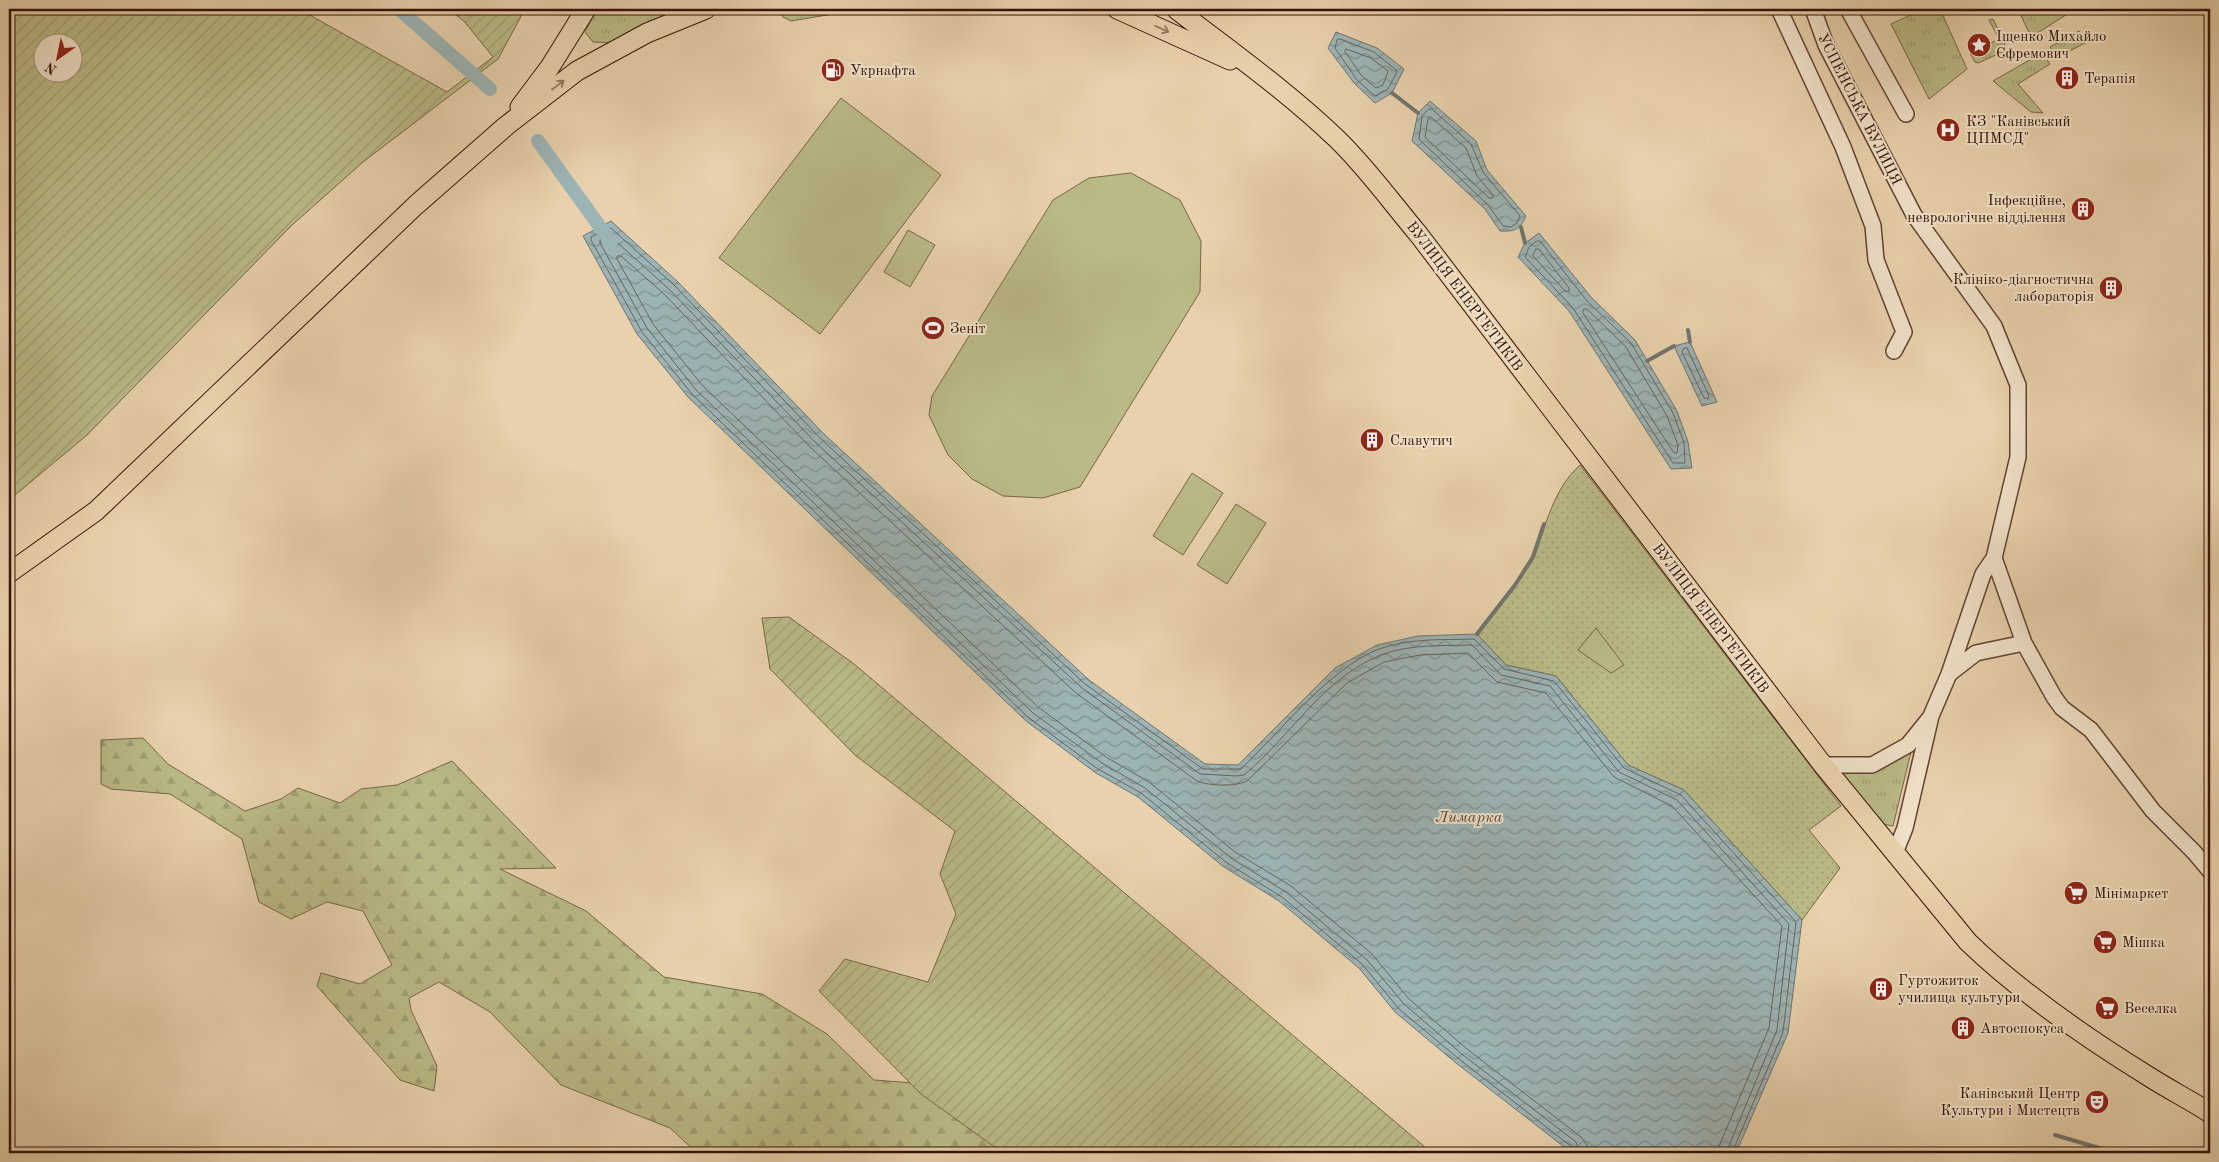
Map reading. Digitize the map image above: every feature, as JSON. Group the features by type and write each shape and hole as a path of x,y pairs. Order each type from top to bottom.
{"main road":[{"path":"506,126 550,67 586,9"},
{"path":"9,573 96,511 416,205 506,126 577,71 648,33 706,9"},
{"name":"ВУЛИЦЯ ЕНЕРГЕТИКІВ","path":"1117,9 1258,72"},
{"name":"ВУЛИЦЯ ЕНЕРГЕТИКІВ","path":"1176,9 1275,84 1338,140 1419,235 1823,765 1968,942 1994,967 2047,1007 2122,1059 2210,1113"}],"street":[{"path":"1779,9 1843,147 1873,226 1876,260 1904,332 1894,351"},
{"name":"УСПЕНСЬКА ВУЛИЦЯ","path":"1813,9 1826,46 1914,215 1994,326 2018,385 2018,457 1994,558 1983,574 1949,674 1932,716 1905,828 1895,853"},
{"path":"1848,9 1906,114"},
{"path":"1994,558 2024,643 2054,697 2062,708 2091,730 2153,811 2210,871"},
{"path":"1949,674 1976,653 2024,643"},
{"path":"1823,765 1872,765 1908,745 1932,716"}],"green space":[{"path":"9,9 299,9 447,92 493,57 464,21 448,9 525,9 498,59 363,162 291,226 87,435 9,500"},
{"path":"597,9 684,9 613,43 593,42 585,32"},
{"path":"779,9 863,9 791,21 783,17"},
{"path":"1914,9 1940,9 1967,69 1929,99 1891,24 1915,13"},
{"path":"2018,9 2068,9 2069,13 2031,37"},
{"path":"1993,19 2005,44 1998,54 1978,63 1975,62 1970,53 1999,39 1989,20"},
{"path":"2079,31 2085,43 2056,58 2050,47"},
{"path":"2042,53 2050,64 2018,84 2043,113 2031,112 1993,81"},
{"path":"841,98 941,175 820,334 719,258"},
{"path":"1131,173 1180,200 1201,241 1200,292 1080,487 1043,498 1003,496 972,479 948,455 929,415 932,396 1053,200 1089,178"},
{"path":"908,230 935,245 910,287 884,272"},
{"path":"1580,465 1841,806 1809,830 1840,868 1802,920 1684,790 1628,765 1556,676 1506,665 1477,634 1522,577 1533,556 1557,496 1563,485"},
{"path":"1192,473 1223,493 1183,555 1153,536"},
{"path":"1236,504 1266,523 1227,584 1197,565"},
{"path":"789,617 854,664 1432,1153 1003,1153 921,1094 819,991 845,959 928,982 956,914 940,874 955,831 855,755 770,669 762,618"},
{"path":"1596,628 1624,665 1611,673 1578,650"},
{"path":"143,738 168,764 245,811 281,799 298,788 340,803 361,789 397,785 452,761 556,868 500,869 586,911 664,977 762,994 827,1034 874,1080 927,1084 1316,1153 697,1153 670,1128 561,1085 490,1012 439,982 409,998 411,1010 437,1066 434,1091 400,1080 317,986 321,973 360,984 392,965 363,911 327,902 291,919 259,902 242,839 170,794 111,789 101,784 101,740"},
{"path":"1912,748 1893,826 1882,824 1842,773 1892,763"}],"water":[{"path":"1336,32 1377,48 1404,69 1392,93 1375,103 1354,83 1328,48"},
{"path":"1430,101 1476,141 1487,170 1526,216 1522,224 1516,229 1500,231 1485,209 1412,141 1418,113"},
{"name":"Лимарка","path":"611,221 678,282 823,433 1089,680 1205,764 1238,765 1335,668 1377,645 1418,636 1477,634 1506,665 1556,676 1628,765 1684,790 1802,920 1788,1033 1736,1153 1572,1153 1456,1063 1395,1012 1359,968 1279,901 1224,867 1138,797 1096,773 1026,721 688,397 637,334 583,236"},
{"path":"1539,233 1591,297 1635,340 1677,411 1688,442 1692,468 1671,469 1569,311 1518,257 1525,243"},
{"path":"1690,342 1717,402 1702,406 1674,346"}],"waterway":[{"path":"399,9 490,89"},
{"path":"1392,93 1418,113"},
{"path":"538,141 611,242"},
{"path":"1521,227 1525,243"},
{"path":"1688,330 1690,342"},
{"path":"1647,361 1674,346"},
{"path":"1477,634 1515,585 1533,557 1544,524"},
{"path":"2055,1135 2116,1153"}],"place":[{"name":"Іщенко Михайло Єфремович","path":"1979,45"},
{"name":"Укрнафта","path":"833,70"},
{"name":"Терапія","path":"2067,78"},
{"name":"КЗ \"Канівський ЦПМСД\"","path":"1948,130"},
{"name":"Інфекційне, неврологічне відділення","path":"2083,209"},
{"name":"Клініко-діагностична лабораторія","path":"2111,288"},
{"name":"Зеніт","path":"933,328"},
{"name":"Славутич","path":"1372,440"},
{"name":"Мінімаркет","path":"2076,893"},
{"name":"Мішка","path":"2105,942"},
{"name":"Гуртожиток училища культури","path":"1881,989"},
{"name":"Веселка","path":"2107,1008"},
{"name":"Автоспокуса","path":"1963,1028"},
{"name":"Канівський Центр Культури і Мистецтв","path":"2097,1102"}]}
